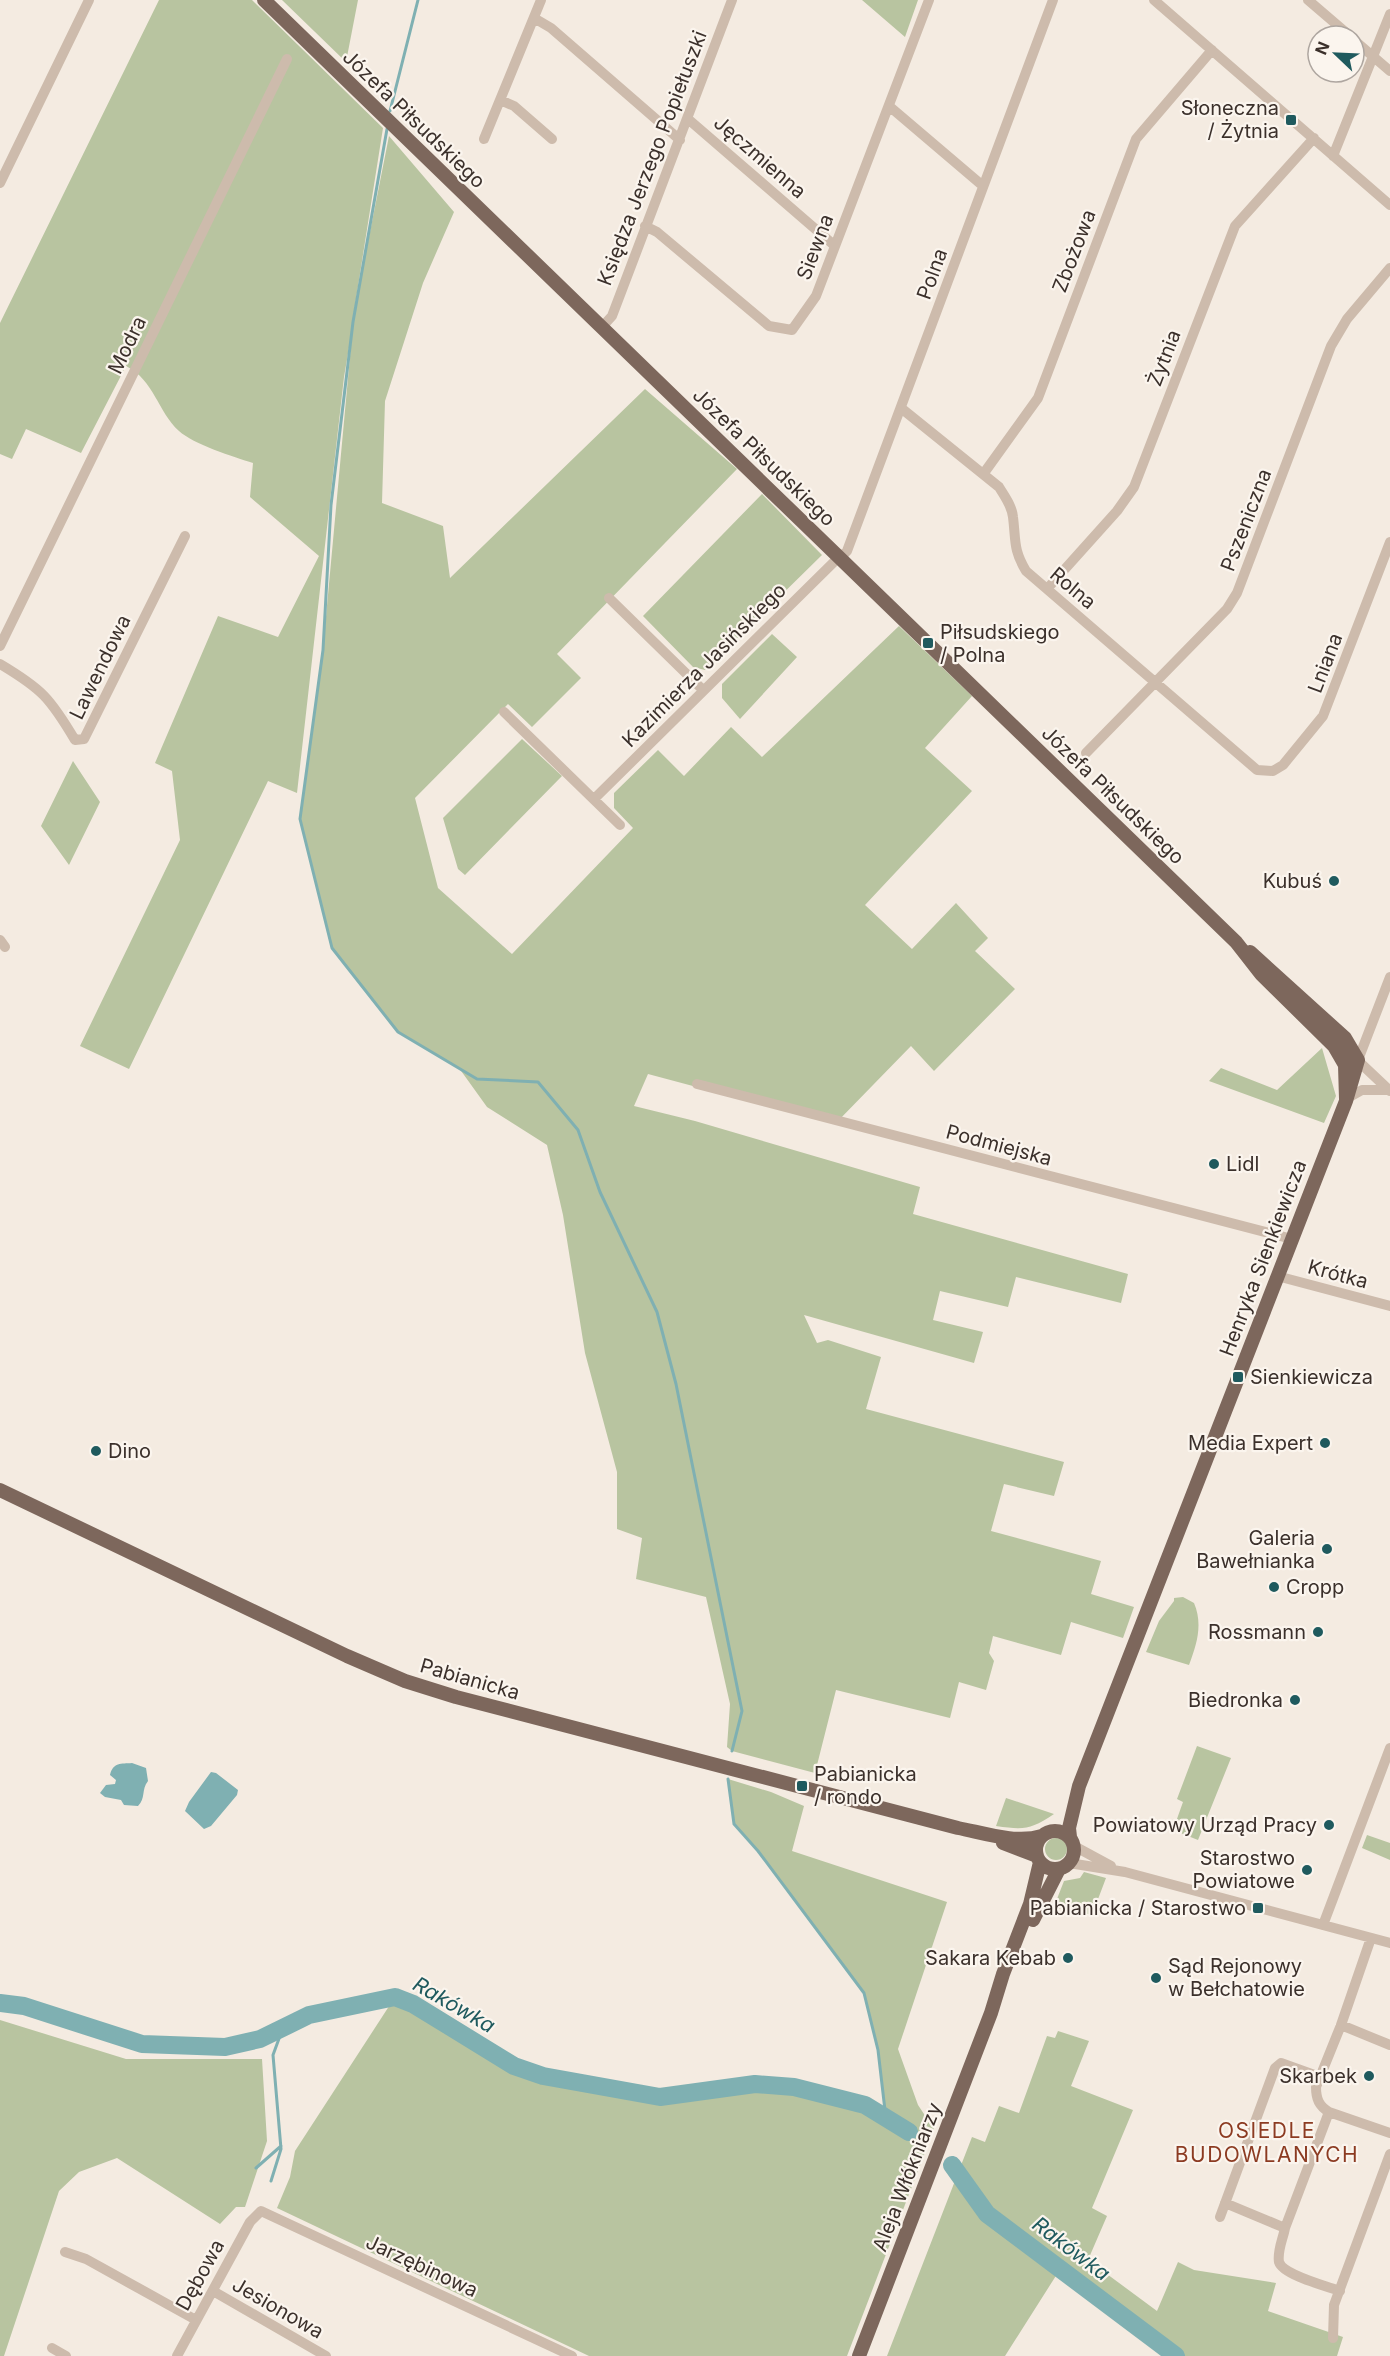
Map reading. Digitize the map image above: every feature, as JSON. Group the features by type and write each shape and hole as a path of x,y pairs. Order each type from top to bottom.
{"main road":[{"name":"Józefa Piłsudskiego","path":"264,0 1236,942 1269,967 1345,1038 1358,1060"},
{"name":"Józefa Piłsudskiego","path":"1236,942 1261,974 1329,1040"},
{"path":"1329,1040 1345,1065 1346,1099"},
{"name":"Henryka Sienkiewicza","path":"1072,1842 1070,1828 1079,1786 1346,1099 1358,1060"},
{"name":"Pabianicka","path":"0,1490 347,1656 405,1681 456,1697 958,1828 1012,1838 1033,1839 1047,1834"},
{"name":"Henryka Sienkiewicza","path":"1047,1834 1079,1786"},
{"name":"Pabianicka","path":"958,1828 1039,1859"},
{"path":"1064,1833 1072,1842 1074,1854 1064,1866 1046,1867 1039,1859 1036,1848 1047,1834 1064,1833"},
{"name":"Aleja Włókniarzy","path":"992,2013 1003,1974 1030,1904 1039,1859"},
{"name":"Aleja Włókniarzy","path":"859,2356 992,2013 1048,1887 1064,1866"}],"street":[{"path":"0,183 89,0"},
{"path":"484,139 541,0"},
{"name":"Księdza Jerzego Popiełuszki","path":"602,327 612,316 732,0"},
{"name":"Siewna","path":"645,225 657,232 769,326 792,330 816,296 929,0"},
{"name":"Polna","path":"840,557 847,551 1053,0"},
{"path":"1154,0 1390,205"},
{"path":"1308,0 1336,24"},
{"path":"1333,156 1390,14"},
{"path":"534,18 551,28 680,140"},
{"name":"Zbożowa","path":"984,473 1038,398 1136,139 1212,50"},
{"path":"1366,50 1390,71"},
{"name":"Modra","path":"0,646 287,59"},
{"path":"500,100 514,106 552,139"},
{"path":"889,106 983,186"},
{"name":"Jęczmienna","path":"688,119 835,246"},
{"name":"Żytnia","path":"1047,589 1117,511 1134,488 1235,225 1314,138"},
{"name":"Pszeniczna","path":"1086,753 1227,609 1238,593 1331,346 1347,318 1390,268"},
{"name":"Rolna","path":"901,408 999,487 1010,504 1017,557 1026,571 1245,762 1262,771"},
{"name":"Lawendowa","path":"0,664 33,684 54,704 75,740 84,740 185,536"},
{"name":"Lniana","path":"1262,771 1274,771 1283,765 1323,716 1390,542"},
{"name":"Kazimierza Jasińskiego","path":"594,799 840,557"},
{"path":"609,598 703,690"},
{"path":"504,712 620,825"},
{"name":"Henryka Sienkiewicza","path":"1358,1060 1390,977"},
{"path":"1345,1038 1352,1039 1368,1034"},
{"name":"Józefa Piłsudskiego","path":"1329,1040 1358,1060 1390,1090"},
{"name":"Podmiejska","path":"697,1084 1292,1239"},
{"path":"1346,1099 1362,1090 1390,1090"},
{"name":"Krótka","path":"1277,1276 1390,1306"},
{"path":"1323,1925 1390,1748"},
{"path":"1072,1842 1089,1856 1125,1872 1390,1943"},
{"path":"1064,1866 1125,1872"},
{"path":"1371,1938 1341,2025 1320,2077 1316,2096 1321,2107 1329,2112 1390,2133"},
{"path":"1341,2025 1390,2045"},
{"path":"1220,2217 1275,2068 1281,2063 1320,2077"},
{"path":"1329,2112 1285,2228 1279,2253 1282,2268 1340,2291"},
{"path":"1333,2338 1334,2305 1390,2154"},
{"path":"1225,2203 1285,2228"},
{"name":"Jarzębinowa","path":"256,2213 261,2211 270,2213 572,2356"},
{"name":"Dębowa","path":"177,2356 256,2213"},
{"path":"65,2252 86,2259 196,2320"},
{"name":"Jesionowa","path":"213,2291 326,2356"},
{"path":"52,2348 66,2356"}],"green space":[{"path":"159,0 252,0 383,128 353,318 389,136 454,212 423,283 385,401 382,503 443,526 450,578 645,389 737,469 557,654 581,678 532,727 508,704 415,798 438,888 512,954 633,828 614,808 614,793 658,750 684,776 731,727 762,757 899,626 972,696 925,748 972,791 865,905 912,949 956,903 988,938 975,951 1015,989 934,1071 911,1046 835,1124 648,1074 634,1106 695,1121 920,1187 913,1214 1128,1274 1121,1303 1016,1277 1008,1307 940,1291 933,1320 983,1332 974,1363 804,1315 817,1343 828,1340 881,1357 866,1409 1064,1462 1054,1496 1004,1484 991,1531 1101,1561 1091,1594 1134,1607 1123,1638 1071,1622 1061,1655 993,1636 989,1653 994,1661 986,1690 959,1682 950,1718 836,1690 815,1773 732,1751 727,1747 730,1704 706,1597 636,1579 642,1538 617,1529 617,1472 585,1353 563,1215 547,1145 487,1107 459,1068 398,1032 332,948 300,819 323,649 353,324 344,377 297,793 268,781 129,1069 80,1046 180,840 172,771 155,763 218,616 278,637 319,556 250,497 253,463 225,454 185,436 166,415 150,388 136,372 126,366 81,453 26,429 12,459 0,454 0,323"},
{"path":"282,0 358,0 346,62"},
{"path":"862,0 918,0 905,37"},
{"path":"762,494 822,555 705,670 693,667 643,616"},
{"path":"772,634 797,657 740,719 722,698 722,684"},
{"path":"522,739 562,776 465,875 458,869 443,818"},
{"path":"73,761 100,802 69,865 41,826"},
{"path":"1322,1048 1336,1096 1324,1123 1209,1081 1221,1068 1277,1090"},
{"path":"1183,1597 1194,1603 1198,1619 1196,1642 1189,1665 1146,1652 1159,1621 1174,1598"},
{"path":"1197,1746 1231,1758 1198,1840 1173,1830 1183,1802 1177,1799"},
{"path":"728,1779 771,1792 804,1806 792,1851 947,1902 898,2049 918,2105 934,2129 847,2356 589,2356 277,2208 290,2177 295,2151 395,1997 413,2004 514,2066 543,2076 660,2097 755,2084 794,2087 865,2105 885,2119 878,2050 864,1993 758,1851 734,1824"},
{"path":"1006,1798 1054,1814 1026,1828 996,1826"},
{"path":"1367,1835 1390,1843 1390,1860 1362,1848"},
{"path":"1056,1838 1064,1841 1067,1849 1064,1857 1056,1860 1048,1857 1045,1849 1048,1841"},
{"path":"1084,1872 1106,1878 1092,1915 1061,1908 1057,1910 1055,1904 1064,1881 1080,1878"},
{"path":"0,2020 126,2059 262,2059 267,2141 245,2207 236,2207 220,2224 117,2158 79,2172 59,2191 4,2356 0,2356"},
{"path":"1058,2031 1089,2041 1071,2086 1133,2110 1092,2208 1107,2216 1088,2260 1157,2311 1178,2262 1194,2270 1276,2283 1268,2311 1343,2337 1337,2356 1171,2356 1059,2271 1005,2356 887,2356 972,2137 985,2142 999,2106 1019,2113 1047,2036 1055,2038"}],"water":[{"path":"132,1763 146,1768 148,1781 138,1806 124,1805 121,1800 105,1797 100,1793 106,1785 115,1784 116,1780 110,1775 113,1768 118,1764"},
{"path":"211,1772 216,1773 238,1790 237,1795 211,1826 204,1829 185,1811"}],"waterway":[{"path":"390,111 418,0"},
{"path":"387,129 353,322 331,505 323,650 300,819 332,948 398,1032 477,1079 538,1082 578,1130 600,1192 657,1312 676,1384 742,1711 732,1751"},
{"name":"Rakówka","path":"728,1779 734,1824 758,1851 864,1993 878,2050 886,2119"},
{"name":"Rakówka","path":"0,2003 24,2006 142,2044 225,2047 260,2039 309,2015 395,1997 413,2004 514,2066 543,2076 660,2097 755,2084 794,2087 865,2105 909,2132"},
{"path":"271,2181 281,2149 273,2055 284,2025"},
{"path":"256,2168 281,2146"},
{"name":"Rakówka","path":"952,2165 987,2214 1176,2356"}],"place":[{"name":"Słoneczna / Żytnia","path":"1291,120"},
{"name":"Piłsudskiego / Polna","path":"928,643"},
{"name":"Kubuś","path":"1334,881"},
{"name":"Lidl","path":"1214,1164"},
{"name":"Sienkiewicza","path":"1238,1377"},
{"name":"Media Expert","path":"1325,1443"},
{"name":"Dino","path":"96,1451"},
{"name":"Galeria Bawełnianka","path":"1327,1549"},
{"name":"Cropp","path":"1274,1587"},
{"name":"Rossmann","path":"1318,1632"},
{"name":"Biedronka","path":"1295,1700"},
{"name":"Pabianicka / rondo","path":"802,1786"},
{"name":"Powiatowy Urząd Pracy","path":"1329,1825"},
{"name":"Starostwo Powiatowe","path":"1307,1870"},
{"name":"Pabianicka / Starostwo","path":"1258,1908"},
{"name":"Sakara Kebab","path":"1068,1958"},
{"name":"Sąd Rejonowy w Bełchatowie","path":"1156,1978"},
{"name":"Skarbek","path":"1369,2076"}],"district":[{"name":"OSIEDLE BUDOWLANYCH","path":"1267,2143"}]}
